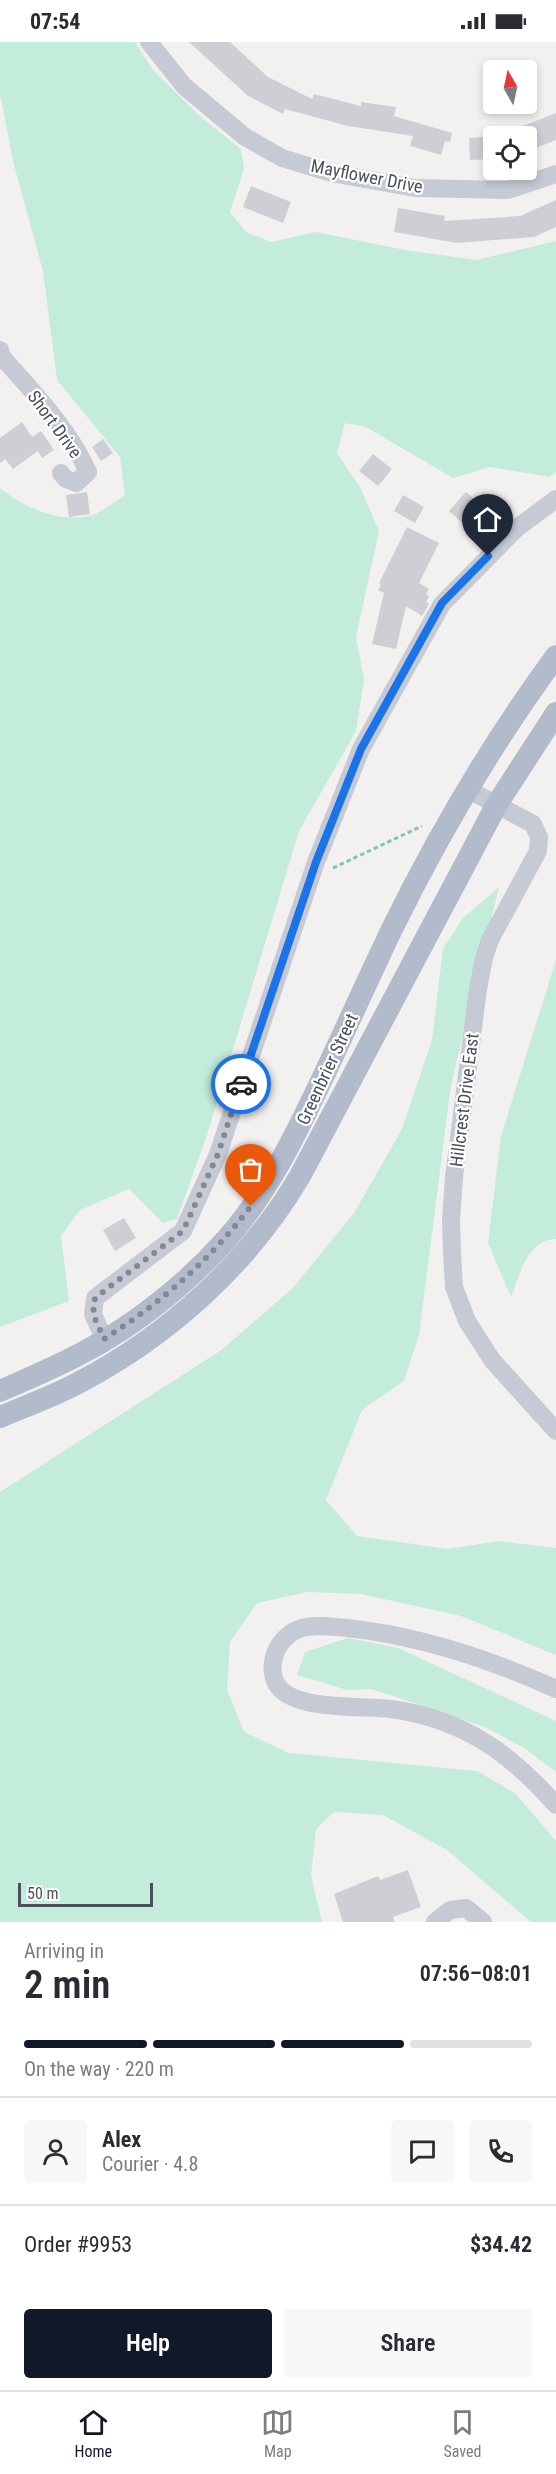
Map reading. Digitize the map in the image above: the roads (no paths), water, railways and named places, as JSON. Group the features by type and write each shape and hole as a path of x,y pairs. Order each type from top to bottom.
{"main road":[{"name":"Greenbrier Street","path":"0,1391 83,1353 138,1317 180,1284 208,1258 265,1189 294,1138 393,928 453,812 519,706 556,656"},
{"name":"Greenbrier Street","path":"0,1417 94,1375 179,1318 215,1284 280,1210 496,804 556,713"}],"street":[{"name":"Mayflower Drive","path":"149,42 184,86 245,137 282,158 331,173 415,188 508,190 556,174"},
{"name":"Short Drive","path":"0,350 2,357 43,404 79,454 88,472 76,483 66,479 61,473"},
{"path":"104,1339 93,1314 95,1298 183,1231 191,1218 218,1154 310,879 361,749 442,603 517,528 556,499"},
{"name":"Hillcrest Drive East","path":"467,789 533,824 539,837 538,852 490,940 478,989 454,1177 451,1220 454,1287 467,1321 492,1360 556,1431"},
{"path":"556,1689 522,1673 437,1644 376,1631 318,1626 302,1628 290,1633 282,1641 275,1654 272,1669 274,1681 284,1691 296,1699 314,1705 389,1708 422,1714 451,1724 486,1742 517,1764 556,1805"},
{"path":"435,1922 450,1910 466,1908 483,1922"}]}
